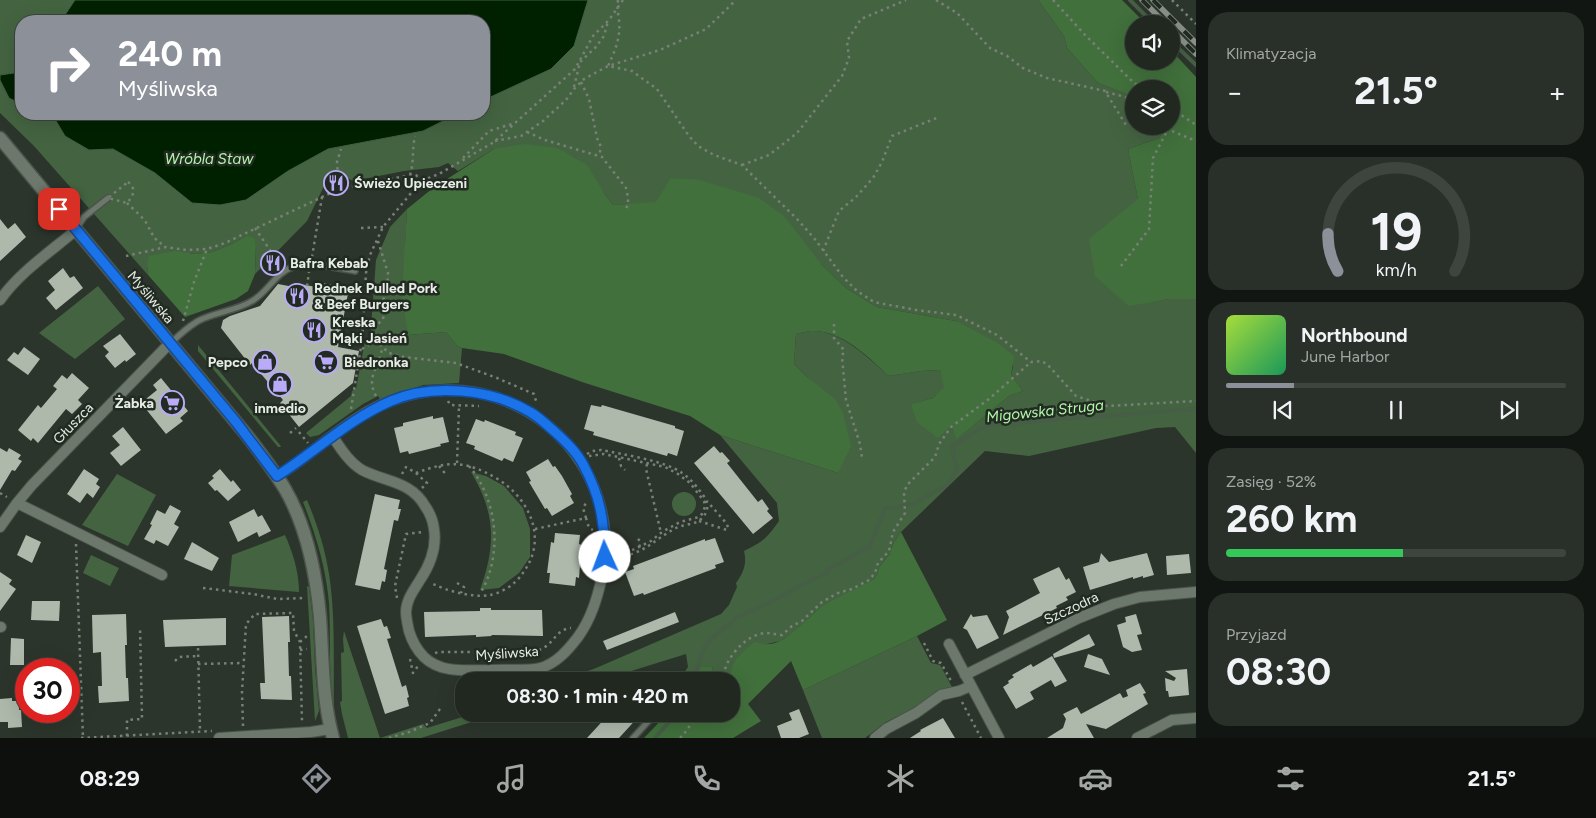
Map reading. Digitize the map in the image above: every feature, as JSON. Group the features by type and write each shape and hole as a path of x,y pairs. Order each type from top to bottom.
{"street":[{"name":"Myśliwska","path":"0,138 245,433 277,476 296,511 312,562 319,603 324,700 332,733 218,734"},
{"path":"0,300 24,273 76,230"},
{"name":"Głuszca","path":"0,526 17,503 170,343"},
{"name":"Myśliwska","path":"277,476 368,412 392,400 416,393 469,391 508,402 530,412 567,443 583,464 595,489 602,512 605,557 594,609 583,630 568,650 552,663 539,668 446,669 423,657"},
{"path":"333,436 348,458 362,469 414,491 423,501 431,516 435,530 434,554 412,594 406,610 408,628 413,641 423,657"},
{"path":"17,503 162,575"},
{"name":"Szczodra","path":"965,675 1079,618 1114,604 1140,597 1196,592"},
{"path":"949,644 999,738"},
{"path":"875,738 886,728 916,713 941,695 971,686"},
{"path":"1137,738 1172,720 1196,718"}],"lane":[{"path":"76,230 84,217 108,198"},
{"path":"170,343 187,328 199,321 253,301 284,270 295,266 310,265 355,271"},
{"path":"633,738 648,722"}],"path":[{"path":"608,66 616,50 619,33 619,21 616,10 618,0"},
{"path":"574,89 580,62 585,50 593,36 609,20 623,0"},
{"path":"494,142 520,136 527,132 543,121 566,100 581,82 608,66 660,50 706,29 736,0"},
{"path":"742,165 769,155 796,133 842,76 849,58 847,41 861,19 906,0"},
{"path":"936,0 958,13 990,48 1007,56 1023,68 1047,78 1125,97"},
{"path":"1053,0 1131,80"},
{"path":"1172,0 1196,24"},
{"path":"350,415 361,349 366,273 370,255 378,241 382,227 421,182 439,174 494,142 575,69 604,36 609,20"},
{"path":"608,66 632,70 658,89 688,136 698,146 714,155 742,165 797,219 843,277 857,291 874,302 956,315 997,335 1031,362"},
{"path":"581,82 589,99 597,138 601,146 599,156"},
{"path":"1105,92 1125,123"},
{"path":"1180,114 1196,125"},
{"path":"823,251 839,211 873,178 882,162 892,136 939,117"},
{"path":"462,160 489,131 513,124"},
{"path":"527,132 545,140 599,156 626,188 628,204 625,211"},
{"path":"1180,134 1191,139 1196,138"},
{"path":"1121,266 1148,229 1153,158 1165,135"},
{"path":"410,175 413,167 412,150 415,136"},
{"path":"339,189 337,162 341,149"},
{"path":"126,256 166,247 186,250 207,249 225,243 339,189 410,175 416,175 421,182"},
{"path":"108,198 128,182 132,185 133,196 127,203"},
{"path":"307,286 322,197"},
{"path":"108,198 127,203 146,223 150,233 158,242 166,247"},
{"path":"361,228 382,227"},
{"path":"255,228 284,270"},
{"path":"378,241 388,273 387,288 382,304 383,319 376,326 376,341 382,348 389,353 404,357 456,363 497,378 534,394 536,401 530,412"},
{"path":"183,323 192,290 207,249"},
{"path":"834,324 834,338 844,350 842,357 846,400 860,444 862,458"},
{"path":"361,349 376,341"},
{"path":"377,398 372,385 373,371 381,358 382,348"},
{"path":"726,672 729,661 748,639 768,633 782,635 792,626 802,621 822,602 869,580 875,573 878,563 889,551 893,532 904,513 904,493 907,485 935,457 939,444 951,427 989,399 1031,362 1041,361 1047,364 1076,396 1107,406 1196,401"},
{"path":"349,392 354,388"},
{"path":"446,399 450,406 481,406"},
{"path":"457,464 459,407"},
{"path":"290,432 296,428"},
{"path":"299,432 309,444"},
{"path":"605,557 624,557 643,550 676,528 699,520 706,514 708,507 706,501 691,480 671,466 601,450 592,451 585,456 604,454 665,467 678,474 690,483 706,501 727,524 728,528 727,530 699,520"},
{"path":"619,458 621,466 625,470"},
{"path":"397,483 406,467 416,473 439,466 457,464 475,467 507,484 524,504 534,528 534,548 527,568 515,583 491,595 446,590 421,579"},
{"path":"647,464 646,469 661,533"},
{"path":"468,465 478,476 486,495 495,540 494,556 488,579 480,595"},
{"path":"439,466 445,476"},
{"path":"584,497 587,505 583,508 588,528 593,530 593,539"},
{"path":"618,557 651,541 680,522 699,517 702,514 706,501"},
{"path":"534,528 586,518"},
{"path":"397,600 395,586 406,534 435,530"},
{"path":"79,533 75,539 82,738 200,732 218,734"},
{"path":"640,538 638,541 640,547"},
{"path":"457,583 464,587 461,593"},
{"path":"203,588 277,599 305,598"},
{"path":"243,729 243,663 246,624 255,614 293,613 294,631 300,642 302,725 306,725"},
{"path":"409,656 413,673 423,657 440,652 530,652 547,646 563,629 571,628 575,625"},
{"path":"127,736 127,720 142,719 140,627"},
{"path":"300,642 307,636"},
{"path":"198,648 200,732"},
{"path":"300,650 308,649"},
{"path":"174,661 179,658 198,656"},
{"path":"198,664 243,663"},
{"path":"389,738 430,723 442,706"},
{"path":"680,738 692,722"}],"shaded area":[{"path":"0,0 75,0 65,15 15,15 15,71 14,73 0,75"},
{"path":"588,0 1038,0 1064,36 1067,48 1098,83 1125,94 1125,135 1161,135 1159,138 1128,149 1138,199 1128,305 1169,299 1196,299 1196,453 1175,427 1156,428 1029,456 985,451 901,532 894,542 889,555 879,567 874,579 815,612 792,634 780,641 763,645 735,662 731,672 713,672 712,667 700,667 696,672 685,672 688,667 686,654 628,672 585,672 721,614 729,605 737,587 736,583 744,567 744,551 764,539 779,521 777,503 720,435 838,473 808,378 794,364 796,334 812,331 833,335 854,346 889,376 940,370 945,387 933,398 912,404 951,425 958,438 1009,396 1023,391 1011,375 1013,366 956,321 877,307 846,288 821,264 656,203 613,205 604,193 494,149 458,171 448,163 439,167 404,171 353,181 344,176 326,182 307,221 255,274 256,243 246,236 212,252 189,253 147,265 148,275 34,146 0,113 0,80 9,98 15,101 15,120 56,120 65,136 89,150 113,149 155,173 192,202 288,171 328,149 423,131 445,120 490,120 490,96 574,46"},
{"path":"1038,0 1122,0 1137,15 1125,15 1125,70 1180,70 1180,60 1196,77 1196,299 1169,299 1129,306 1095,276 1089,239 1138,199 1128,149 1159,138 1161,135 1180,135 1180,80 1125,80 1125,94 1098,83 1067,48 1064,36"},
{"path":"525,144 557,148 587,165 613,205 656,202 671,178 699,180 759,198 784,216 821,264 846,288 877,307 956,321 996,342 1014,356 1011,375 1023,391 1009,396 957,439 951,425 938,438 917,422 911,404 933,398 944,387 940,370 889,376 854,346 834,335 812,331 796,334 794,364 808,378 835,399 843,413 851,446 838,473 720,435 690,416 585,383 504,354 462,348 457,346 446,332 408,335 402,296 407,209 433,188 494,149"},
{"path":"407,209 405,250 408,335 446,332 457,346 462,348 459,383 423,385 380,399 378,396 363,404 319,435 310,437 306,433 351,396 352,391 356,389 365,341 370,340 376,260 390,227"},
{"path":"246,236 254,238 256,244 255,274 248,291 236,299 185,317 148,275 147,265 149,256 175,251 196,254 212,252"},
{"path":"98,286 125,319 75,359 39,333"},
{"path":"198,345 281,447 278,447 198,351"},
{"path":"471,472 486,476 504,486 523,508 530,529 530,557 519,573 499,588 480,590 489,558 491,530 485,502"},
{"path":"117,474 156,495 128,546 82,525"},
{"path":"684,492 693,495 696,504 693,513 684,516 675,513 672,504 675,495"},
{"path":"307,500 323,545 331,591 334,712 331,685 328,590 320,552 303,502"},
{"path":"901,532 947,620 803,690 791,661 748,704 761,721 733,738 644,738 659,722 740,722 740,672 731,672 734,663 741,654 755,642 772,644 780,641 795,631 819,609 874,579 879,567 889,555 894,542"},
{"path":"285,535 295,563 299,592 229,586 232,555"},
{"path":"91,555 119,568 110,586 83,573"},
{"path":"307,586 309,587 313,620 319,711 315,721"},
{"path":"344,631 380,738 348,738 340,702 342,701 341,653 344,652"},
{"path":"917,636 931,663 940,665 952,687 937,691 915,708 886,722 865,738 822,738 803,690"},
{"path":"700,667 712,667 713,672 696,672"},
{"path":"455,719 455,722 472,722 421,738 380,738 423,724 427,728"}],"water":[{"path":"75,0 588,0 574,46 551,69 490,97 490,15 65,15"},
{"path":"15,71 15,101 9,98 0,80 0,75 14,73"},
{"name":"Wróbla Staw","path":"56,120 445,120 423,131 328,149 288,171 246,200 220,205 192,203 155,173 113,149 89,150 65,136"}],"building":[{"path":"0,219 8,229 15,223 26,237 0,261"},
{"path":"63,268 70,278 74,276 83,288 56,310 46,298 55,290 48,281"},
{"path":"295,283 321,288 322,283 349,288 338,347 359,351 353,383 299,427 280,403 283,400 252,363 250,365 221,328 223,320 230,316 260,306 278,284 294,287"},
{"path":"120,334 136,354 115,368 105,356 109,352 103,346"},
{"path":"24,347 40,359 28,375 7,360 14,352 18,355"},
{"path":"72,373 89,388 78,400 82,404 72,414 66,409 38,443 33,438 31,441 18,430 38,405 41,408 57,389 53,386 62,375 67,379"},
{"path":"161,378 188,411 180,418 183,421 166,434 141,403 157,390 153,385"},
{"path":"591,405 601,407 602,405 675,426 675,428 684,431 677,456 668,453 667,456 593,435 594,432 584,429"},
{"path":"433,416 433,419 443,417 449,442 440,444 441,446 409,454 408,451 400,453 394,428 403,426 403,423"},
{"path":"476,419 484,422 485,420 516,432 515,435 523,438 513,462 504,458 502,461 474,449 475,446 466,443"},
{"path":"123,427 141,450 121,466 110,453 120,445 112,436"},
{"path":"714,446 730,461 727,463 758,502 762,499 769,509 767,511 773,518 753,534 694,463"},
{"path":"0,448 7,452 9,448 21,455 18,459 22,461 15,471 12,470 0,490"},
{"path":"548,459 562,476 572,494 570,496 574,503 552,516 547,508 545,509 529,482 531,481 526,472"},
{"path":"84,469 99,479 96,484 100,487 93,498 87,493 80,503 67,494"},
{"path":"220,469 241,490 228,501 208,483 214,478 212,476"},
{"path":"375,494 400,500 398,509 401,509 398,521 394,520 384,569 387,570 385,582 382,581 380,590 355,585"},
{"path":"170,505 181,511 174,524 179,527 168,546 156,540 154,544 144,539 152,525 150,524 157,510 165,514"},
{"path":"254,509 258,517 262,515 271,531 259,537 257,532 238,542 229,522"},
{"path":"555,533 580,535 579,544 582,545 579,578 576,577 575,586 549,583 550,573 547,573 551,542 554,543"},
{"path":"26,535 41,542 32,563 17,555"},
{"path":"715,538 724,562 715,565 716,568 644,595 643,593 634,596 625,572 634,569 633,566 705,539 705,541"},
{"path":"192,542 219,558 212,571 184,559"},
{"path":"1101,553 1109,562 1147,553 1154,575 1133,579 1133,577 1090,590 1083,567 1099,562"},
{"path":"1189,554 1191,573 1167,575 1166,556"},
{"path":"1059,567 1066,580 1069,578 1076,592 1066,597 1068,600 1056,606 1057,608 1003,635 1009,617 1006,611 1040,593 1033,579"},
{"path":"0,572 12,580 9,584 16,589 0,611"},
{"path":"32,601 60,601 59,621 31,620"},
{"path":"480,608 491,608 491,610 542,610 543,636 491,635 476,637 476,635 425,637 424,612 480,611"},
{"path":"675,612 679,622 607,650 603,641"},
{"path":"126,614 126,678 128,678 129,701 99,703 98,686 102,686 101,652 93,653 92,615"},
{"path":"971,614 973,617 987,615 999,638 977,649 967,630 963,628"},
{"path":"1136,614 1142,634 1137,635 1142,650 1132,652 1123,647 1117,625 1126,622 1125,617"},
{"path":"289,616 289,676 291,676 292,700 261,699 260,683 265,683 262,617"},
{"path":"226,618 226,645 165,647 163,620"},
{"path":"381,619 384,627 387,626 391,638 387,639 402,687 406,685 409,697 407,698 409,706 385,714 357,626"},
{"path":"1089,634 1095,645 1054,658 1053,654"},
{"path":"11,638 24,639 24,658 15,658 15,665 10,665"},
{"path":"1088,654 1102,659 1110,675 1084,667"},
{"path":"1052,656 1067,681 1055,687 1051,680 1030,692 1034,699 1016,709 1003,687 1014,677 1012,675 1031,664 1033,667"},
{"path":"1187,669 1189,695 1169,697 1168,691 1166,691 1165,678 1174,681 1176,678 1165,671"},
{"path":"1140,683 1146,693 1143,694 1148,704 1106,729 1086,724 1094,738 1047,738 1063,728 1066,719 1063,714 1077,707 1081,714 1120,693 1123,698 1128,696 1126,690"},
{"path":"12,698 12,701 15,701 15,723 22,723 22,727 8,728 8,722 0,722 0,699"},
{"path":"799,709 809,734 799,738 781,738 777,726 792,720 789,713"},
{"path":"943,718 955,738 910,738 920,730"},
{"path":"602,722 634,722 619,738 587,738"}],"waterway":[{"path":"1130,0 1145,15"},
{"path":"1180,50 1196,65"},
{"name":"Migowska Struga","path":"696,672 702,652 708,642 736,618 828,573 827,570 870,546 885,509 911,505 947,485 957,470 952,447 988,425 1196,409"},
{"name":"Migowska Struga","path":"655,738 669,722"}],"railway":[{"path":"1142,0 1157,15"},
{"path":"1153,0 1196,43"},
{"path":"1180,38 1196,54"}],"place":[{"name":"Świeżo Upieczeni","path":"336,183"},
{"name":"Bafra Kebab","path":"273,263"},
{"name":"Rednek Pulled Pork & Beef Burgers","path":"297,296"},
{"name":"Kreska Mąki Jasień","path":"314,330"},
{"name":"Pepco","path":"265,362"},
{"name":"Biedronka","path":"326,362"},
{"name":"inmedio","path":"280,384"},
{"name":"Żabka","path":"172,403"}],"route":[{"path":"59,209 201,379 277,476 358,418 392,400 416,393 469,391 508,402 530,412 567,443 583,464 595,489 602,512 605,557"}]}
